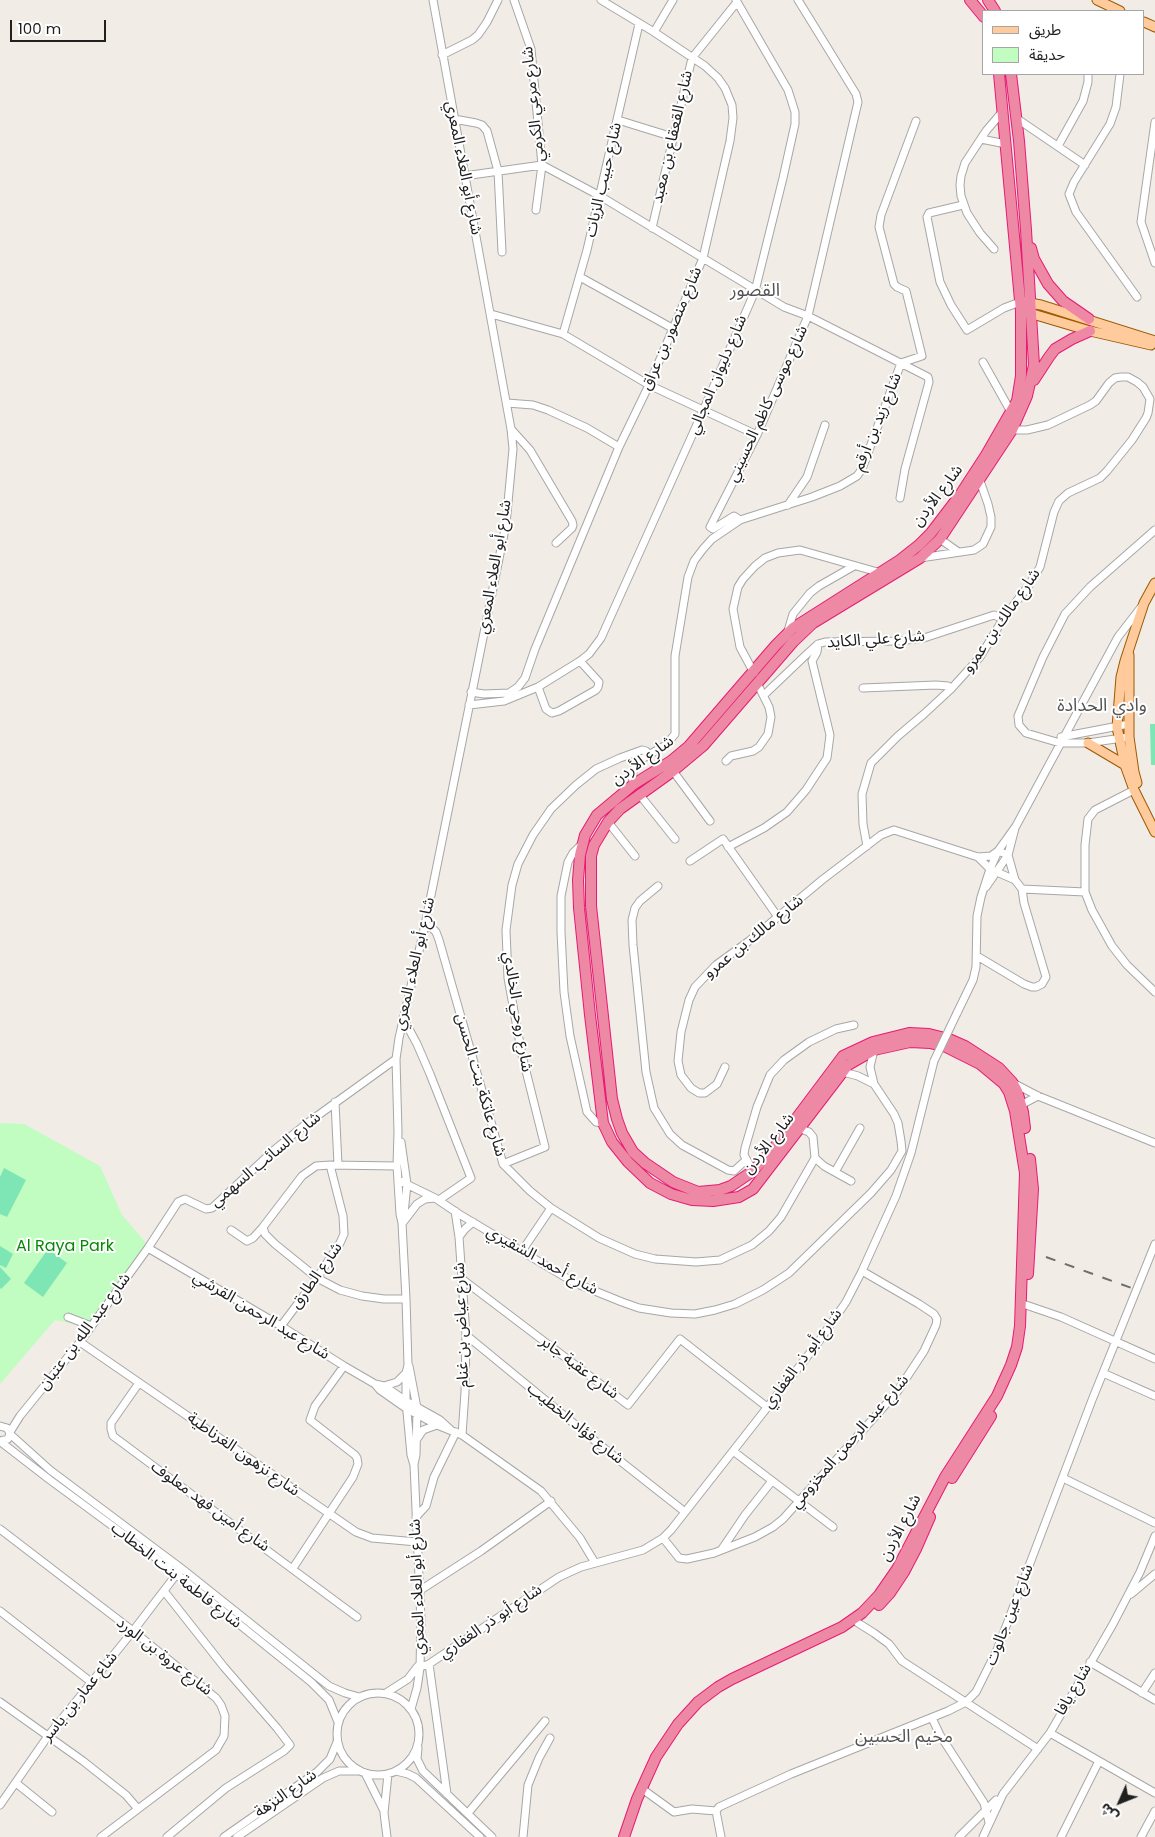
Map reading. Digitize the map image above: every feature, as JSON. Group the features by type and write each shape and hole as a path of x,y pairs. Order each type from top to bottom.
{"highway":[{"path":"970,0 982,15"},
{"name":"شارع الأردن","path":"624,1837 637,1799 656,1757 678,1724 698,1702 732,1679 842,1627 862,1613 883,1591 897,1569 945,1477 997,1396 1011,1365 1019,1336 1032,1173 1021,1105 1012,1082 992,1062 949,1038 929,1034 909,1034 867,1045 849,1053 837,1062 790,1128 753,1171 731,1186 720,1190 698,1192 673,1182 662,1176 633,1152 622,1133 612,1099 591,906 591,856 596,840 620,808 637,789 689,746 755,678 813,623 920,558 940,539 1012,430 1030,385 1034,365 999,75"},
{"name":"شارع الأردن","path":"1011,75 1026,230 1026,307 1021,384 1017,401 960,495 931,533 905,556 786,634 755,678 702,746 673,771 637,789 597,815 582,843 578,880 590,1015 603,1123 608,1136 619,1152 650,1183 671,1194 702,1202 739,1197 753,1189 852,1062 874,1050 910,1042 930,1043 946,1046 980,1064 1004,1084 1013,1102 1025,1165 1026,1249"},
{"path":"1026,230 1034,259 1048,284 1063,301 1089,319"},
{"path":"1030,385 1043,364 1055,350 1072,339 1090,331"},
{"path":"590,1015 602,1014"},
{"name":"شارع الأردن","path":"630,1837 645,1791 656,1767 686,1722 702,1706 743,1680 819,1646 858,1623 879,1606 890,1593 916,1549 931,1514 1002,1399 1017,1366 1024,1335 1026,1305 1025,1267"}],"main road":[{"path":"1097,0 1117,10"},
{"path":"1026,307 1089,319 1155,341"},
{"path":"1026,307 1090,331 1155,346"},
{"path":"1155,583 1144,604 1121,677 1117,727 1125,765 1134,790 1155,832"},
{"path":"1129,649 1129,737 1134,772 1150,822"},
{"path":"1088,742 1125,765"}],"street":[{"name":"شارع أبو العلاء المعري","path":"414,1465 411,1455 406,1405 406,1299 397,1166 396,1059 506,524 512,467 512,429 433,0"},
{"path":"442,55 478,35 498,0"},
{"name":"شارع مرعي الكرمي","path":"514,0 531,49 542,166 536,210"},
{"name":"شارع منصور بن عراق","path":"506,697 525,678 535,649 619,446 649,384 703,258 726,162 733,118 730,98 714,74 654,32 639,24 610,2 601,0"},
{"path":"654,32 673,0"},
{"path":"798,0 858,99 808,316 928,377 929,382 907,461 900,498"},
{"name":"شارع القعقاع بن معبد","path":"652,228 692,58 737,1"},
{"name":"شارع دليوان المجالي","path":"468,706 538,687 589,654 601,638 755,290 783,178 795,124 795,112 788,90 737,1"},
{"name":"شارع حبيب الزيات","path":"563,334 600,196 639,24"},
{"path":"1058,146 1082,101 1088,82 1088,75"},
{"path":"1120,75 1114,115 1107,132 1069,191 1070,200 1081,219 1137,297"},
{"path":"994,249 974,224 963,205 960,185 962,169 981,139 1003,111"},
{"path":"1016,118 1085,165"},
{"path":"454,119 470,121 486,128 498,171 502,252"},
{"path":"618,120 673,137"},
{"path":"901,363 922,356 906,290 896,286 891,274 879,231 879,222 889,190 916,121"},
{"path":"1155,122 1140,222 1155,263"},
{"path":"981,139 1006,144"},
{"path":"464,176 542,166"},
{"name":"شارع موسى كاظم الحسيني","path":"542,166 600,196 784,307 808,316 757,435 710,527 713,529 734,516 740,520"},
{"path":"963,205 929,213 927,217 940,282 951,305 967,330 1004,308 1026,307"},
{"path":"580,276 672,328"},
{"path":"490,314 563,334 649,384 757,435"},
{"path":"983,362 1011,412"},
{"name":"شارع زيد بن أرقم","path":"740,520 840,486 852,480 860,473 901,363"},
{"name":"شارع مالك بن عمرو","path":"866,846 862,794 871,763 951,689 980,657 1003,619 1040,567 1054,512 1059,501 1068,493 1100,478 1107,471 1132,440 1146,418 1150,399 1143,387 1137,382 1128,377 1115,378 1096,401 1090,405 1048,425 1027,430 1012,430"},
{"path":"507,403 533,405 548,410 587,428 619,446"},
{"path":"787,505 804,483 810,471 825,425"},
{"path":"512,429 530,450 572,521 572,528 556,543"},
{"path":"920,558 978,549 984,544 991,527 991,517 980,481"},
{"path":"675,839 637,789 632,772 640,760 666,745 675,734 675,656 688,577 694,561 712,539 740,520"},
{"path":"1129,737 1088,742 1048,740 1026,733 1019,725 1018,716 1059,624 1074,603 1155,530"},
{"path":"940,539 958,551"},
{"path":"726,761 731,756 753,751 765,741 770,726 770,717 764,695 740,647 733,609 738,588 748,572 765,558 778,553 800,550 880,573"},
{"path":"786,634 793,614 810,593 818,586 854,566"},
{"name":"شارع أبو ذر الغفاري","path":"386,1693 408,1680 419,1666 429,1664 571,1571 643,1550 663,1538 831,1324 862,1271 896,1196 911,1153 934,1061 973,980 976,967 977,916 990,869 998,851 1016,826 1118,637 1144,604"},
{"name":"شارع علي الكايد","path":"764,695 818,644 831,641 898,641 924,638 989,616 997,616 1003,619"},
{"path":"728,847 764,828 787,812 806,790 827,758 830,736 812,661 817,652 818,644"},
{"path":"538,687 546,709 552,712 559,711 596,690 598,682 580,661"},
{"path":"863,688 936,685 948,686 951,689"},
{"name":"شارع دليوان المجالي","path":"471,692 506,697"},
{"path":"1062,740 1129,724"},
{"name":"شارع روحي الخالدي","path":"502,1164 546,1147 522,1056 508,978 506,930 512,885 518,864 540,823 551,808 569,791 596,769 620,758 642,750 646,751 649,755"},
{"path":"673,771 710,821"},
{"path":"1134,790 1095,810 1088,818 1084,845 1085,892 1101,929 1112,946 1127,965 1155,992"},
{"path":"608,822 635,856"},
{"name":"شارع أبو ذر الغفاري","path":"983,892 1008,855 1016,826"},
{"name":"شارع مالك بن عمرو","path":"864,830 880,836"},
{"name":"شارع مالك بن عمرو","path":"725,1067 717,1084 705,1093 697,1092 684,1080 679,1068 681,1032 689,1000 695,986 716,965 749,941 880,836 891,830 896,830 978,858 990,869 1015,880"},
{"path":"690,860 723,839 778,917"},
{"path":"582,843 568,862 562,889 561,932 564,992 570,1036 587,1112 596,1122 603,1123"},
{"path":"976,956 1024,984 1036,987 1040,986 1044,981 1046,974 1024,903 1022,888 1015,880 1008,855 998,851 991,856 978,858"},
{"path":"658,886 640,901 635,908 632,920 646,1072 654,1108 666,1128 682,1145 728,1170 734,1171 746,1160"},
{"path":"1022,888 1085,892"},
{"name":"شارع عاتكة بنت الحسن","path":"425,925 436,932 439,940 502,1164 551,1208 599,1238 635,1254 655,1259 696,1262 720,1260 752,1245 769,1231 781,1217 815,1158"},
{"path":"402,1220 417,1204 425,1199 437,1199 471,1178 430,1074 403,1018"},
{"path":"753,1171 744,1155 747,1138 770,1075 776,1067 808,1042 836,1029 854,1025"},
{"path":"874,1050 870,1067 874,1084"},
{"name":"شارع السائب السهمي","path":"148,1248 178,1202 185,1199 206,1209 212,1208 273,1151 336,1102 396,1059"},
{"path":"843,1072 858,1076 874,1084"},
{"path":"1012,1082 1026,1091 1155,1143"},
{"name":"شارع أحمد الشقيري","path":"398,1180 437,1199 575,1283 639,1308 672,1313 705,1312 735,1304 789,1274 871,1193 891,1170 902,1151 900,1130 896,1119 874,1084"},
{"path":"1021,1105 1038,1096"},
{"name":"شارع الطارق","path":"281,1326 317,1278 344,1234 343,1216 334,1165 336,1102"},
{"path":"835,1172 860,1128"},
{"path":"801,1129 809,1132 813,1137 815,1158 851,1181"},
{"name":"شارع أبو العلاء المعري","path":"398,1132 407,1184 402,1220"},
{"path":"231,1230 247,1241 252,1238 263,1227 306,1172 316,1166 397,1166"},
{"path":"522,1251 551,1208"},
{"name":"شارع عياض بن غنام","path":"455,1211 459,1237 466,1335 465,1392 456,1432"},
{"path":"459,1237 465,1228 473,1222"},
{"path":"263,1227 265,1234 275,1244 317,1278 340,1290 362,1296 406,1299"},
{"name":"شارع عين جالوت","path":"716,1811 720,1807 791,1774 932,1718 966,1702 976,1692 986,1676 1155,1244"},
{"name":"شارع عبد الله بن عتبان","path":"1,1441 8,1439 4,1429 20,1416 80,1342 148,1248"},
{"name":"شارع عبد الرحمن القرشي","path":"148,1248 281,1326 344,1366 375,1384 384,1386 406,1405"},
{"name":"شارع عبد الرحمن المخزومي","path":"663,1538 680,1558 700,1557 755,1537 773,1527 783,1519 897,1392 924,1351 937,1319 927,1309 862,1271"},
{"name":"شارع عقبة جابر","path":"462,1279 628,1405 680,1339 767,1407"},
{"path":"1026,1305 1061,1317 1116,1342 1137,1349 1155,1359"},
{"path":"68,1317 90,1326"},
{"name":"شارع فؤاد الخطيب","path":"466,1335 685,1512"},
{"name":"شارع نزهون الغرناطية","path":"80,1342 328,1514 363,1536 417,1542"},
{"path":"293,1568 353,1477 358,1464 355,1454 310,1420 311,1413 319,1400 344,1366"},
{"name":"شارع أبو العلاء المعري","path":"407,1369 416,1410 417,1439 414,1465 419,1591 419,1666 417,1688 411,1709"},
{"path":"384,1386 397,1382 407,1369"},
{"path":"1103,1373 1155,1396"},
{"name":"شارع أمين فهد معلوف","path":"139,1382 111,1424 113,1436 357,1617"},
{"name":"شارع عبد الرحمن القرشي","path":"375,1384 380,1390 406,1405 440,1420 530,1483 551,1501 580,1538 595,1563"},
{"name":"شارع عبد الرحمن القرشي","path":"416,1410 437,1425 456,1432"},
{"path":"417,1439 423,1430 437,1425"},
{"name":"شارع فاطمة بنت الخطاب","path":"4,1429 50,1470 181,1568 328,1686 359,1697"},
{"path":"416,1517 426,1506 434,1477 456,1432"},
{"name":"شارع فاطمة بنت الخطاب","path":"1,1441 176,1574 311,1682 329,1700 338,1722"},
{"path":"733,1451 833,1527"},
{"path":"1063,1478 1155,1522"},
{"path":"722,1550 745,1515 772,1481"},
{"path":"419,1591 482,1551 551,1501"},
{"name":"شارع عروة بن الورد","path":"0,1529 133,1631 216,1698 225,1716 224,1736 216,1750 101,1837"},
{"name":"شارع يافا","path":"983,1837 1003,1794 1050,1733 1113,1624 1140,1572 1155,1536"},
{"name":"شاع عمار بن ياسر","path":"0,1803 48,1736 181,1568"},
{"path":"1127,1598 1155,1574"},
{"path":"164,1591 224,1667 290,1745 284,1751 226,1788 167,1837"},
{"path":"0,1611 91,1682"},
{"path":"858,1623 874,1632 889,1644 902,1661 1038,1749"},
{"path":"1090,1662 1155,1700"},
{"path":"429,1664 447,1794"},
{"path":"1142,1693 1155,1673"},
{"path":"311,1682 316,1676"},
{"path":"480,1837 424,1784 408,1774 373,1775 363,1772 346,1760 337,1742 338,1722 346,1707 359,1697 372,1693 386,1693 395,1696 411,1709 418,1726 418,1759 420,1766 492,1837"},
{"path":"0,1702 83,1761 126,1795 138,1809"},
{"path":"932,1718 940,1735 984,1803 985,1813 989,1822"},
{"path":"468,1813 545,1721"},
{"path":"1050,1733 1155,1793"},
{"path":"523,1837 528,1786 539,1758 550,1738"},
{"name":"شارع النزهة","path":"224,1837 317,1772 330,1759 337,1742"},
{"path":"386,1837 384,1813 392,1773 410,1760 418,1744"},
{"path":"1061,1837 1099,1761"},
{"name":"شارع النزهة","path":"237,1837 323,1778 339,1771 363,1772"},
{"path":"363,1772 384,1813"},
{"path":"16,1782 52,1812"},
{"path":"645,1791 674,1812 692,1809 716,1811 720,1837"},
{"path":"959,1837 1003,1794"},
{"path":"1141,1837 1155,1811"}],"green space":[{"path":"1150,724 1155,724 1155,765 1151,765"},
{"name":"Al Raya Park","path":"0,1123 24,1124 100,1166 122,1215 148,1245 90,1327 55,1320 0,1384"},
{"path":"4,1168 26,1180 7,1217 0,1214 0,1177"},
{"path":"0,1246 13,1254 6,1268 0,1265"},
{"path":"48,1249 67,1263 43,1297 24,1283"},
{"path":"0,1267 11,1279 1,1289 0,1288"}],"railway":[{"path":"1046,1257 1137,1290"}],"district":[{"name":"القصور","path":"755,291"},
{"name":"وادي الحدادة","path":"1102,706"},
{"name":"مخيم الحسين","path":"904,1737"}]}
